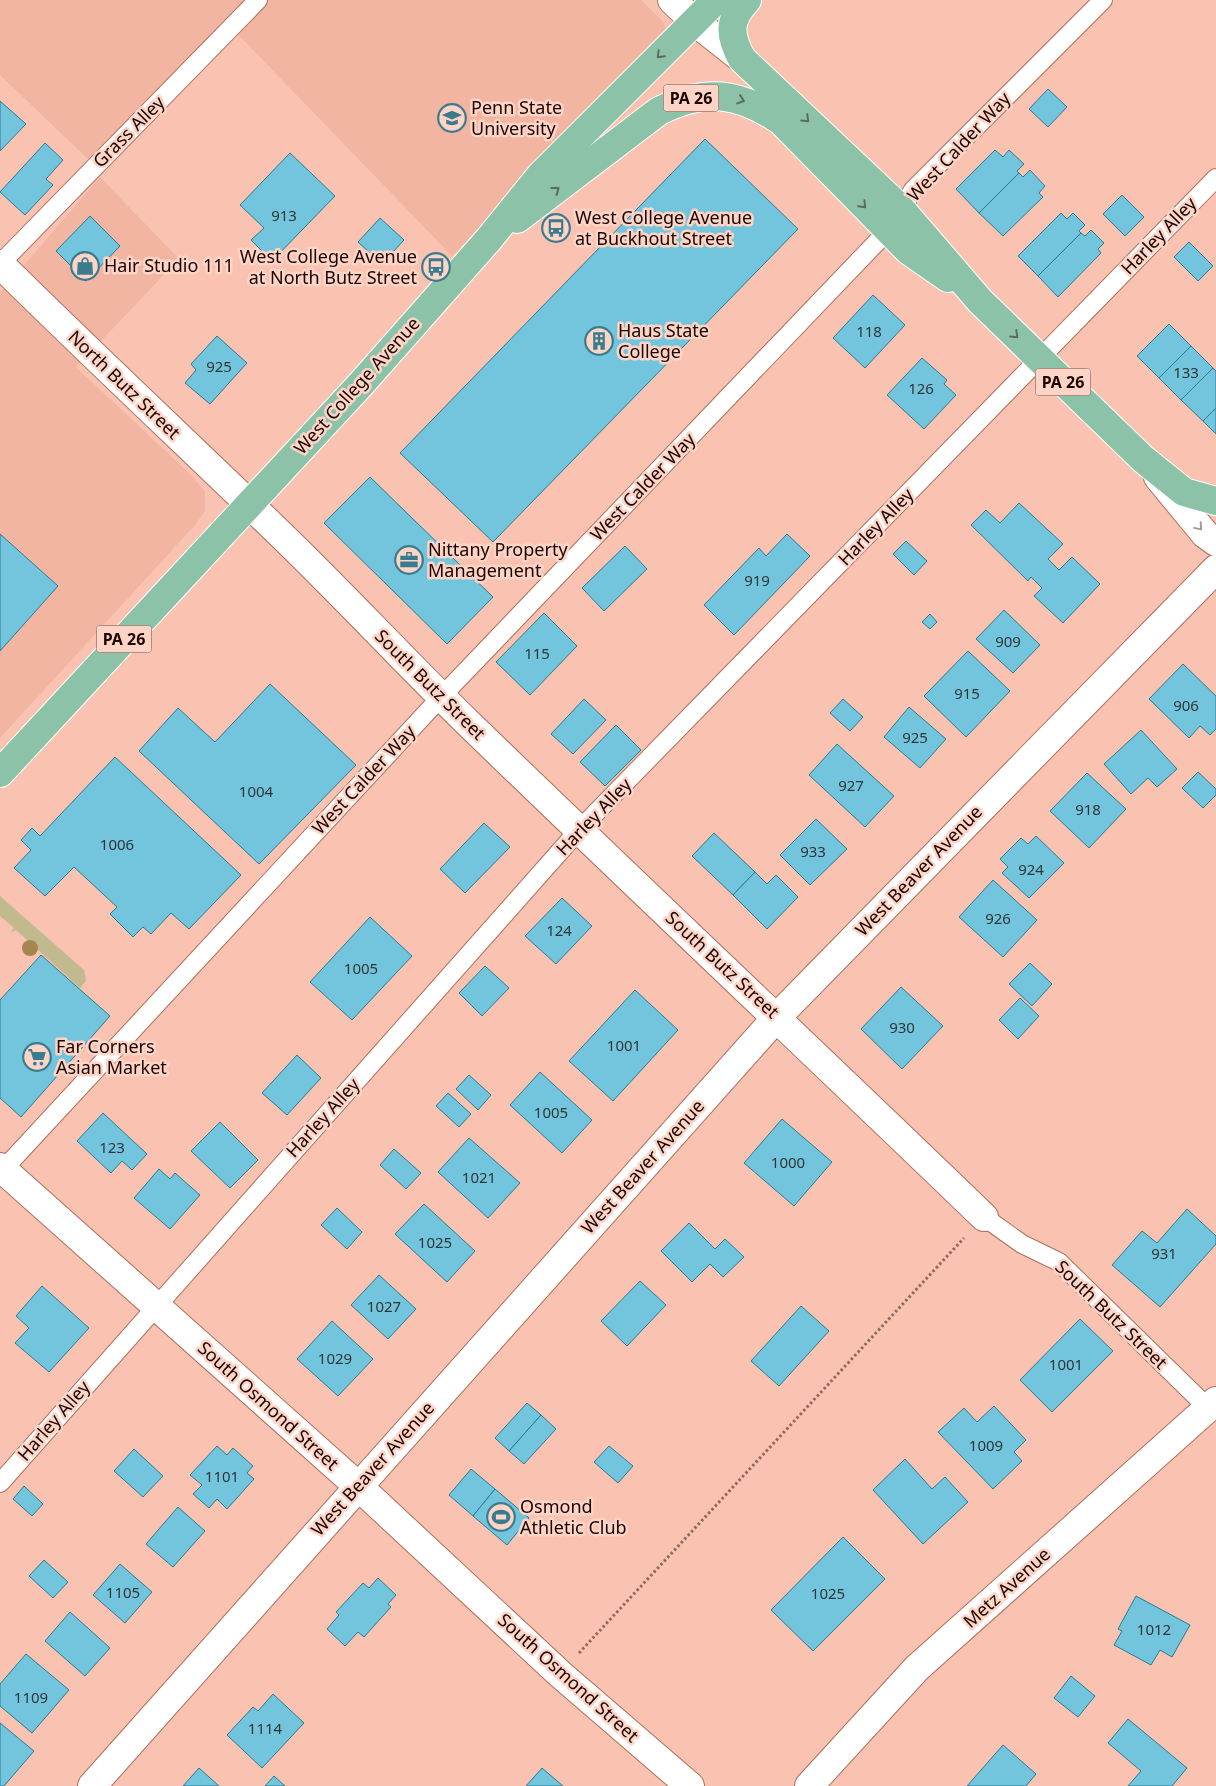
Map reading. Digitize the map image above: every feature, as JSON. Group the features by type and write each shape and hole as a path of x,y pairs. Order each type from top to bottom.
{"main road":[{"name":"West College Avenue","path":"0,774 361,384 489,239 540,176 716,0"},
{"path":"747,0 735,15 733,25 734,43 742,59 894,220"},
{"name":"PA 26","path":"489,239 555,192 658,111 678,101 712,95 742,100 781,121 894,220 1146,462 1184,492 1216,501"}],"street":[{"path":"672,0 694,21 742,59"},
{"name":"North Butz Street","path":"0,264 249,504"},
{"path":"1146,462 1205,534 1216,542"},
{"name":"South Butz Street","path":"249,504 441,697 984,1217"},
{"name":"West Beaver Avenue","path":"92,1786 777,1017 1216,569"},
{"name":"South Osmond Street","path":"1,1170 358,1486 560,1674 690,1786"},
{"name":"Metz Avenue","path":"809,1786 917,1668 1213,1405"}],"lane":[{"name":"Grass Alley","path":"0,264 258,0"},
{"name":"West Calder Way","path":"1,1170 441,697 894,220 914,190 943,159 1103,0"},
{"name":"Harley Alley","path":"0,1483 579,830 1216,178"},
{"name":"South Butz Street","path":"984,1217 1022,1244 1059,1262 1213,1405"}],"path":[{"path":"560,1674 984,1217"}],"shaded area":[{"name":"Penn State University","path":"0,0 641,0 663,22 666,28 659,43 452,256 228,24 91,162 0,75"},
{"path":"100,177 179,259 76,367 193,477 205,492 205,511 195,525 0,738 0,293"},
{"path":"0,896 84,970 86,981 80,988 16,930 10,933 14,928 0,916"}],"building":[{"path":"1048,89 1067,107 1048,127 1029,109"},
{"path":"0,101 26,124 0,151"},
{"name":"Haus State College","path":"705,139 798,229 493,542 400,453"},
{"path":"45,143 63,160 46,179 53,185 25,215 0,192"},
{"path":"995,150 1003,157 1009,150 1024,164 1017,171 1019,173 979,213 956,189"},
{"path":"290,153 335,196 272,261 251,240 264,228 240,205"},
{"path":"1030,170 1045,186 1039,193 1043,197 1003,236 979,213 1019,173 1023,177"},
{"path":"1122,195 1144,217 1125,236 1103,214"},
{"path":"1061,213 1067,219 1073,213 1085,225 1079,231 1081,233 1038,276 1018,256"},
{"path":"90,216 120,246 86,281 56,251"},
{"path":"380,218 404,240 382,264 358,242"},
{"path":"1091,230 1104,243 1098,249 1101,253 1058,297 1038,276 1081,233 1085,236"},
{"path":"1189,242 1213,266 1198,281 1174,257"},
{"path":"873,295 905,325 865,368 833,338"},
{"path":"1169,324 1191,346 1159,378 1137,356"},
{"path":"217,336 247,363 210,404 185,383 196,370 191,364"},
{"path":"1191,346 1213,368 1181,400 1159,378"},
{"path":"922,358 947,380 944,384 956,395 924,429 887,395"},
{"path":"1213,368 1216,371 1216,408 1203,421 1181,400"},
{"path":"1216,408 1216,434 1203,421"},
{"name":"Nittany Property Management","path":"370,477 493,597 447,644 324,523"},
{"path":"1019,503 1063,544 1048,559 1059,570 1072,557 1100,584 1063,623 1034,596 1042,588 1031,577 1028,581 971,525 986,510 1000,523"},
{"path":"0,534 58,586 0,651"},
{"path":"787,534 810,556 734,635 704,605 759,548 766,556"},
{"path":"906,541 927,561 914,575 893,554"},
{"path":"625,546 647,569 604,611 582,588"},
{"path":"1004,610 1040,645 1013,673 976,639"},
{"path":"544,613 577,646 530,695 496,662"},
{"path":"930,614 937,622 930,629 922,622"},
{"path":"968,651 1010,691 966,737 924,696"},
{"path":"1183,664 1216,696 1216,729 1210,735 1200,726 1189,738 1149,699"},
{"path":"270,684 356,765 259,864 139,751 178,708 215,742"},
{"path":"584,699 606,720 573,754 551,734"},
{"path":"843,699 863,717 850,731 830,713"},
{"path":"909,707 946,739 920,768 884,737"},
{"path":"616,725 641,750 605,786 580,762"},
{"path":"1141,730 1177,769 1157,787 1148,778 1131,794 1104,764"},
{"path":"837,744 894,796 865,827 809,775"},
{"path":"115,757 241,875 189,929 171,913 151,934 143,927 133,937 110,914 117,907 74,867 45,896 14,868 31,850 21,840 32,828 40,836"},
{"path":"1198,772 1216,789 1216,795 1203,808 1182,788"},
{"path":"1087,773 1126,809 1089,848 1050,811"},
{"path":"816,819 847,849 810,885 780,855"},
{"path":"484,823 510,847 465,893 440,869"},
{"path":"714,833 755,872 733,895 692,856"},
{"path":"1036,836 1064,863 1029,898 1002,873 1008,867 1000,859 1021,838 1028,844"},
{"path":"755,872 767,884 776,875 798,897 767,929 733,895"},
{"path":"993,880 1037,920 1003,957 959,917"},
{"path":"562,898 592,926 556,964 525,936"},
{"path":"370,917 412,956 352,1020 310,982"},
{"name":"Far Corners Asian Market","path":"41,955 110,1016 21,1117 0,1098 0,1000"},
{"path":"1030,963 1052,984 1032,1006 1009,984"},
{"path":"485,966 509,988 482,1016 459,993"},
{"path":"901,987 943,1026 902,1069 861,1029"},
{"path":"635,990 678,1030 613,1101 569,1061"},
{"path":"1020,998 1039,1016 1018,1039 999,1020"},
{"path":"297,1055 321,1078 287,1115 262,1093"},
{"path":"540,1072 592,1120 562,1153 510,1105"},
{"path":"469,1075 491,1095 478,1110 456,1089"},
{"path":"448,1093 471,1114 459,1127 436,1106"},
{"path":"103,1113 147,1154 132,1170 122,1161 111,1173 77,1141"},
{"path":"782,1119 832,1162 794,1206 744,1163"},
{"path":"220,1122 258,1160 230,1188 191,1151"},
{"path":"469,1138 520,1183 488,1218 438,1172"},
{"path":"394,1149 421,1173 406,1189 380,1165"},
{"path":"159,1169 170,1179 175,1173 200,1195 170,1229 134,1198"},
{"path":"424,1204 475,1251 447,1282 395,1234"},
{"path":"337,1208 362,1232 347,1249 321,1225"},
{"path":"1187,1209 1216,1236 1216,1244 1160,1307 1112,1265 1142,1231 1157,1243"},
{"path":"689,1223 715,1249 725,1239 744,1257 723,1277 710,1264 692,1282 661,1251"},
{"path":"379,1275 416,1309 388,1339 351,1305"},
{"path":"640,1281 666,1305 627,1346 601,1321"},
{"path":"42,1286 89,1328 49,1372 15,1343 29,1328 16,1316"},
{"path":"801,1306 829,1331 779,1386 751,1361"},
{"path":"1080,1319 1113,1351 1052,1412 1020,1380"},
{"path":"332,1321 373,1359 338,1396 297,1359"},
{"path":"527,1403 541,1415 509,1451 495,1438"},
{"path":"994,1406 1026,1440 1014,1452 1022,1461 993,1489 938,1432 964,1408 977,1422"},
{"path":"541,1415 556,1429 524,1464 509,1451"},
{"path":"217,1446 227,1455 233,1448 253,1466 247,1473 254,1479 227,1509 217,1499 209,1508 193,1494 202,1485 190,1475"},
{"path":"609,1446 633,1466 618,1483 594,1462"},
{"path":"134,1449 163,1476 143,1497 114,1471"},
{"path":"905,1459 932,1489 945,1477 968,1502 923,1544 873,1490"},
{"path":"471,1469 495,1489 473,1516 449,1495"},
{"path":"24,1486 43,1504 32,1516 13,1499"},
{"name":"Osmond Athletic Club","path":"495,1489 529,1518 507,1545 473,1516"},
{"path":"178,1507 205,1531 173,1567 146,1544"},
{"path":"843,1537 885,1579 813,1651 771,1610"},
{"path":"44,1560 68,1582 53,1598 29,1576"},
{"path":"120,1564 152,1592 125,1623 93,1595"},
{"path":"378,1578 396,1595 388,1604 391,1607 364,1637 358,1632 345,1646 327,1629 339,1615 336,1612 363,1583 369,1588"},
{"path":"1136,1596 1190,1625 1172,1657 1160,1650 1151,1665 1114,1645 1122,1631 1118,1629"},
{"path":"70,1612 110,1648 85,1676 45,1641"},
{"path":"26,1654 69,1690 32,1733 0,1706 0,1684"},
{"path":"1071,1676 1095,1696 1078,1717 1054,1698"},
{"path":"273,1694 304,1723 262,1768 227,1735 253,1707 258,1711"},
{"path":"1128,1719 1187,1768 1172,1786 1128,1786 1141,1771 1108,1743"},
{"path":"0,1723 34,1751 4,1786 0,1786"},
{"path":"1003,1745 1036,1774 1026,1786 967,1786"},
{"path":"199,1768 219,1786 183,1786"},
{"path":"542,1768 563,1786 526,1786"},
{"path":"274,1776 285,1786 265,1786"}],"place":[{"name":"Penn State University","path":"452,118"},
{"name":"West College Avenue at Buckhout Street","path":"556,228"},
{"name":"Hair Studio 111","path":"85,266"},
{"name":"West College Avenue at North Butz Street","path":"436,267"},
{"name":"Haus State College","path":"599,341"},
{"name":"Nittany Property Management","path":"409,560"},
{"name":"Far Corners Asian Market","path":"37,1057"},
{"name":"Osmond Athletic Club","path":"501,1517"}]}
